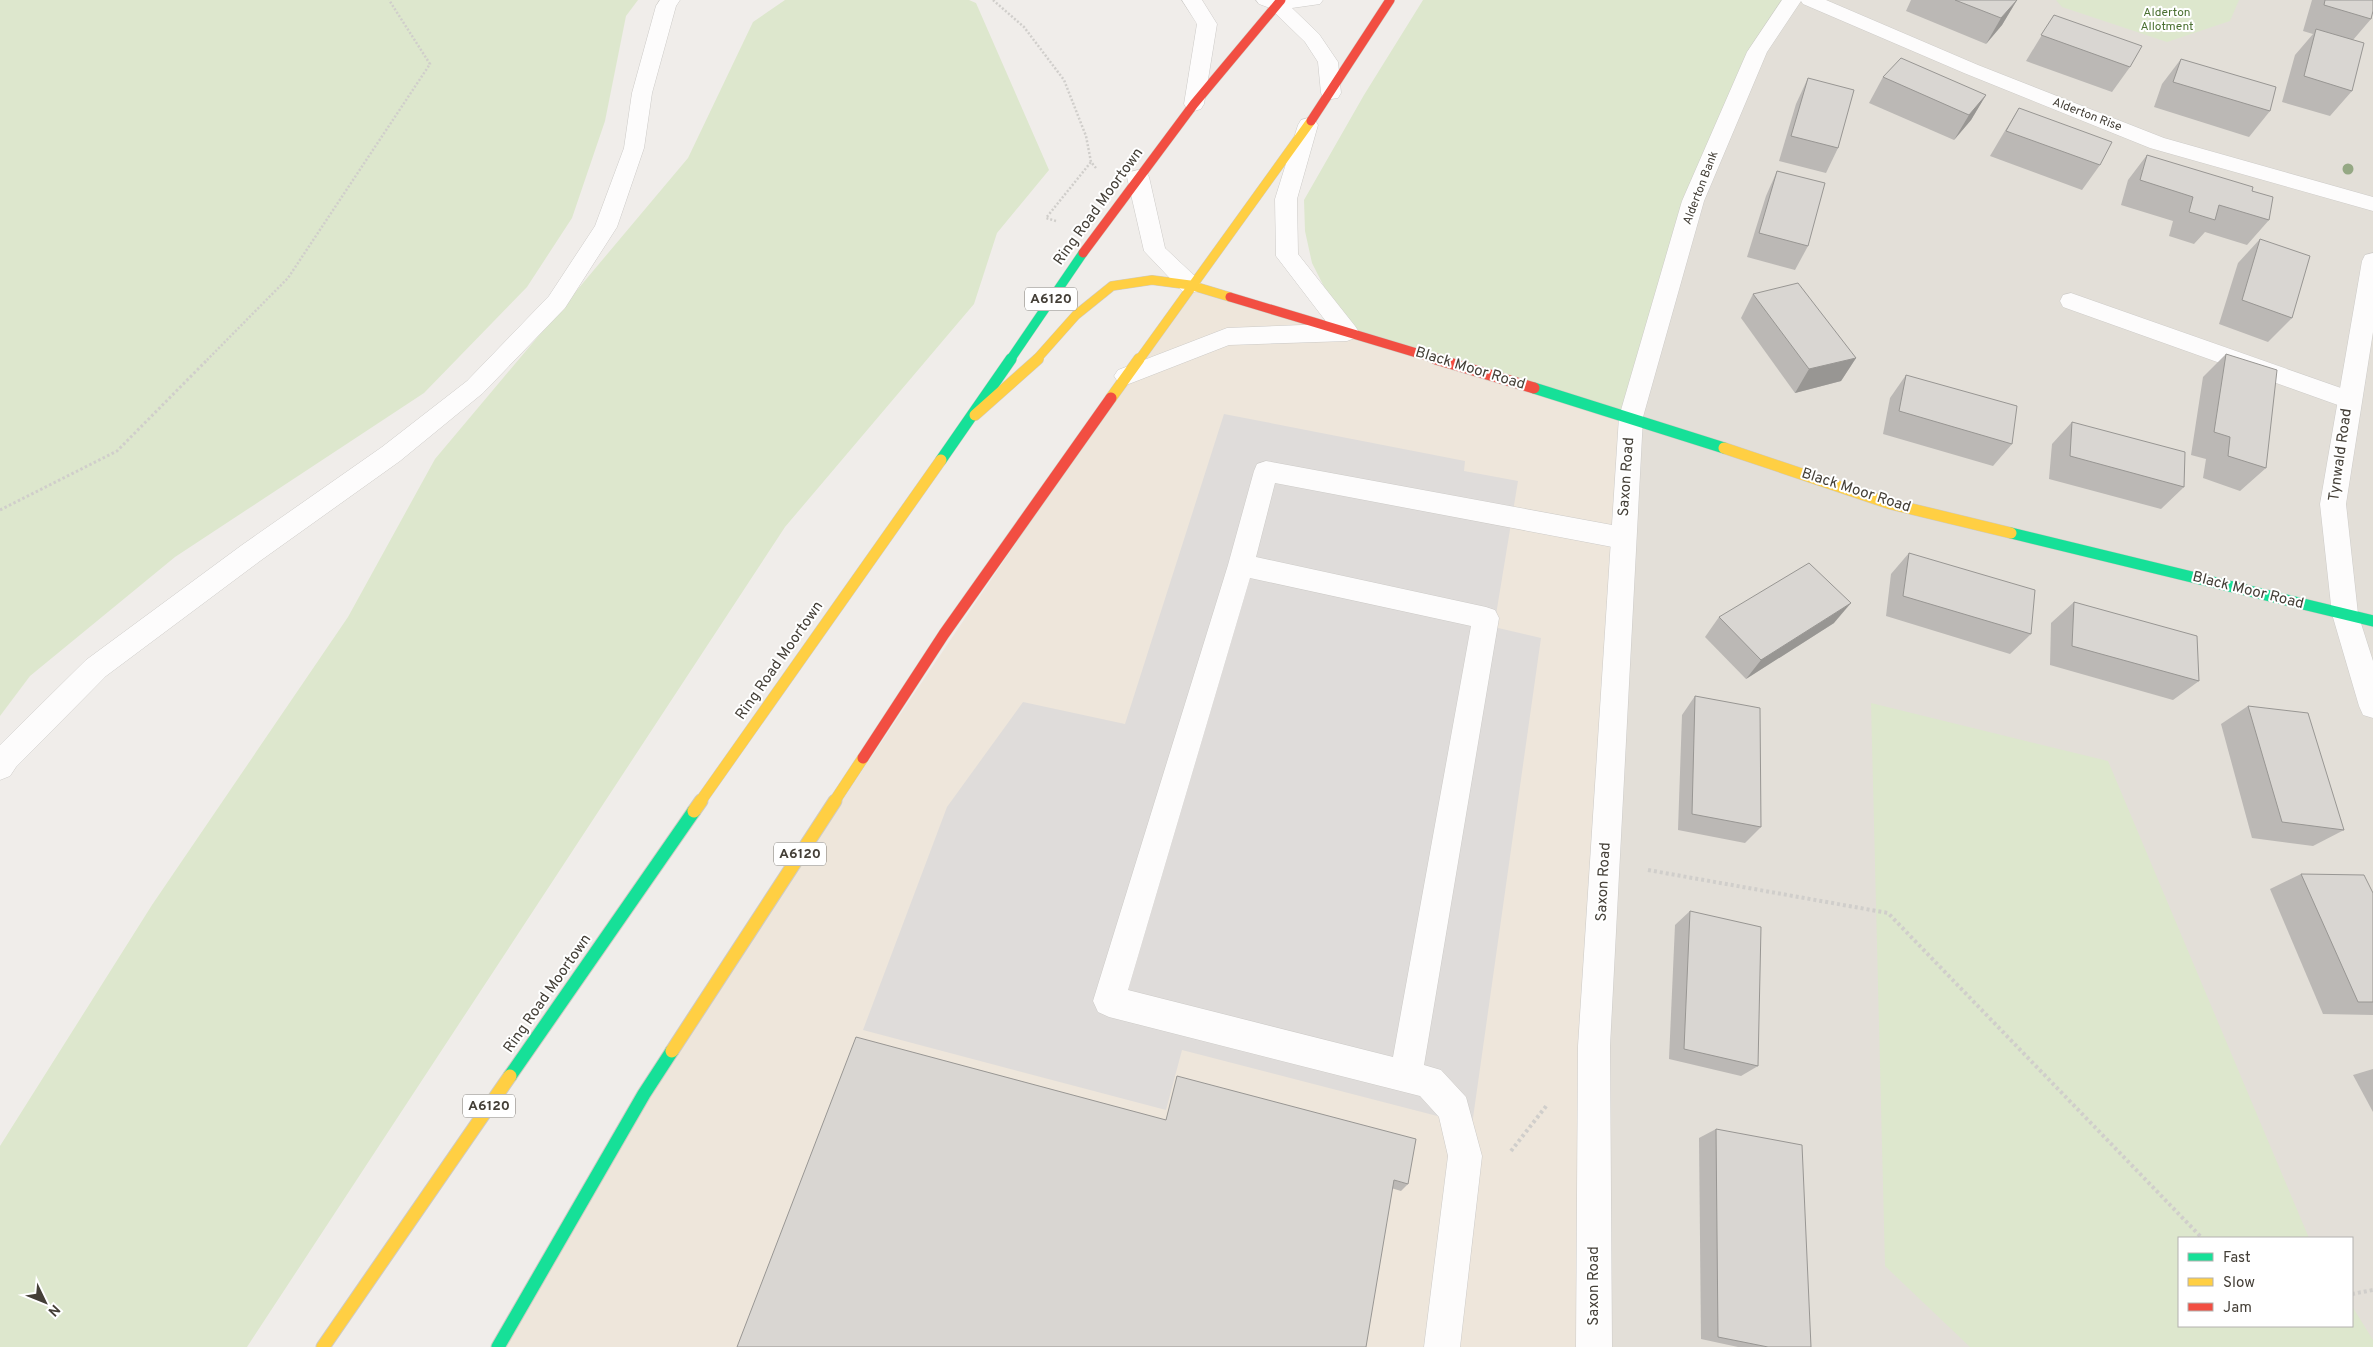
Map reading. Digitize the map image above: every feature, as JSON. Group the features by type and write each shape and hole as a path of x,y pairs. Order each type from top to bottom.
{"main road":[{"name":"A6120","path":"498,1347 644,1094 944,634 1190,285 1308,126 1390,0"},
{"name":"Ring Road Moortown","path":"323,1347 655,866 967,423 1086,248 1138,177 1275,1"},
{"name":"Black Moor Road","path":"967,423 1046,351 1076,315 1112,286 1152,280 1190,285 1631,417 1891,504 2373,621"}],"street":[{"path":"0,766 96,668 251,553 391,454 475,387 557,302 606,227 634,148 642,93 666,6 670,0"},
{"path":"1192,0 1207,24 1194,104"},
{"path":"1275,1 1313,0"},
{"name":"Alderton Bank","path":"1631,417 1693,201 1757,52 1792,0"},
{"name":"Alderton Rise","path":"1810,0 1970,69 2157,143 2373,204"},
{"path":"1275,1 1312,38 1328,62 1331,93"},
{"path":"1308,126 1286,199 1287,256 1346,332"},
{"name":"Black Moor Road","path":"1138,177 1155,251 1190,285"},
{"name":"Tynwald Road","path":"2373,261 2333,504 2345,614 2373,706"},
{"path":"2072,301 2349,400"},
{"name":"Black Moor Road","path":"1126,376 1227,337 1346,332"},
{"name":"Saxon Road","path":"1594,1347 1594,1046 1631,417"},
{"path":"1442,1347 1465,1156 1454,1109 1429,1082 1406,1078 1109,1001 1241,566 1266,471 1623,538"},
{"path":"1241,566 1486,618 1406,1078"}],"path":[{"path":"0,510 116,451 288,278 430,64 389,0"},
{"path":"993,0 1024,26 1064,80 1086,136 1091,162"},
{"path":"1606,863 1888,913 2201,1237"},
{"path":"1465,1156 1502,1162 1551,1100"},
{"path":"2353,1294 2373,1290"}],"shaded area":[{"path":"1792,0 2373,0 2373,1347 1594,1347 1631,417 1693,201"},
{"path":"1190,285 1631,417 1594,1347 498,1347 644,1094"},
{"path":"1224,414 1465,461 1464,471 1518,481 1494,627 1541,638 1472,1125 1182,1050 1166,1110 863,1030 947,807 1023,702 1125,724"}],"green space":[{"path":"0,0 638,0 626,16 605,121 572,218 527,287 424,393 175,557 30,676 0,716"},
{"path":"785,0 969,0 976,3 1049,170 997,233 974,304 785,527 247,1347 0,1347 0,1146 152,905 348,617 435,459 688,158 753,22"},
{"path":"1423,0 1792,0 1693,201 1631,417 1347,332 1312,263 1305,231 1304,200 1364,95"},
{"name":"Alderton Allotment","path":"2056,0 2239,0 2230,21 2167,42 2062,7"},
{"path":"1871,703 2108,761 2309,1237 2178,1237 2178,1327 2353,1327 2353,1308 2373,1340 2373,1347 1970,1347 1885,1266"}],"building":[{"path":"1955,0 2017,0 2001,18"},
{"path":"2325,0 2373,0 2371,19 2324,5"},
{"path":"2054,15 2142,46 2130,67 2041,35"},
{"path":"2316,29 2364,43 2352,91 2304,76"},
{"path":"1901,58 1986,95 1969,115 1883,77"},
{"path":"2181,59 2276,87 2270,111 2173,82"},
{"path":"1808,78 1854,90 1838,148 1791,136"},
{"path":"2019,108 2112,142 2100,165 2006,131"},
{"path":"2147,155 2253,187 2252,191 2273,197 2269,220 2219,205 2215,220 2189,212 2193,197 2140,180"},
{"path":"1777,171 1825,183 1808,246 1759,233"},
{"path":"2260,239 2310,256 2292,318 2242,300"},
{"path":"1798,283 1856,358 1809,369 1753,294"},
{"path":"2226,354 2277,370 2266,468 2228,456 2230,437 2214,432"},
{"path":"1906,375 2017,406 2012,444 1899,411"},
{"path":"2072,422 2185,452 2184,487 2070,456"},
{"path":"1909,553 2035,590 2031,634 1903,596"},
{"path":"1809,563 1851,603 1761,660 1719,617"},
{"path":"2074,602 2197,636 2199,681 2072,646"},
{"path":"1695,696 1760,708 1761,827 1692,814"},
{"path":"2248,706 2308,713 2344,830 2282,822"},
{"path":"2301,874 2364,875 2373,893 2373,1002 2358,1002"},
{"path":"1690,911 1761,927 1758,1066 1684,1049"},
{"path":"856,1037 1166,1120 1177,1076 1416,1139 1408,1184 1394,1180 1366,1347 737,1347"},
{"path":"1716,1129 1802,1145 1811,1347 1768,1347 1718,1337"}],"traffic: fast":[{"path":"941,460 1083,253"},
{"path":"1534,388 1724,448"},
{"path":"2011,533 2373,621"},
{"path":"510,1076 694,811"},
{"path":"498,1347 644,1094 672,1051"}],"traffic: slow":[{"path":"1111,398 1311,121"},
{"path":"975,415 1046,351 1076,315 1112,286 1152,280 1190,285 1230,297"},
{"path":"1724,448 1891,504 2011,533"},
{"path":"694,811 941,460"},
{"path":"672,1051 863,758"},
{"path":"323,1347 510,1076"}],"traffic: jam":[{"path":"1083,253 1194,104 1281,0"},
{"path":"1311,121 1390,0"},
{"path":"1230,297 1534,388"},
{"path":"863,758 944,634 1111,398"}]}
